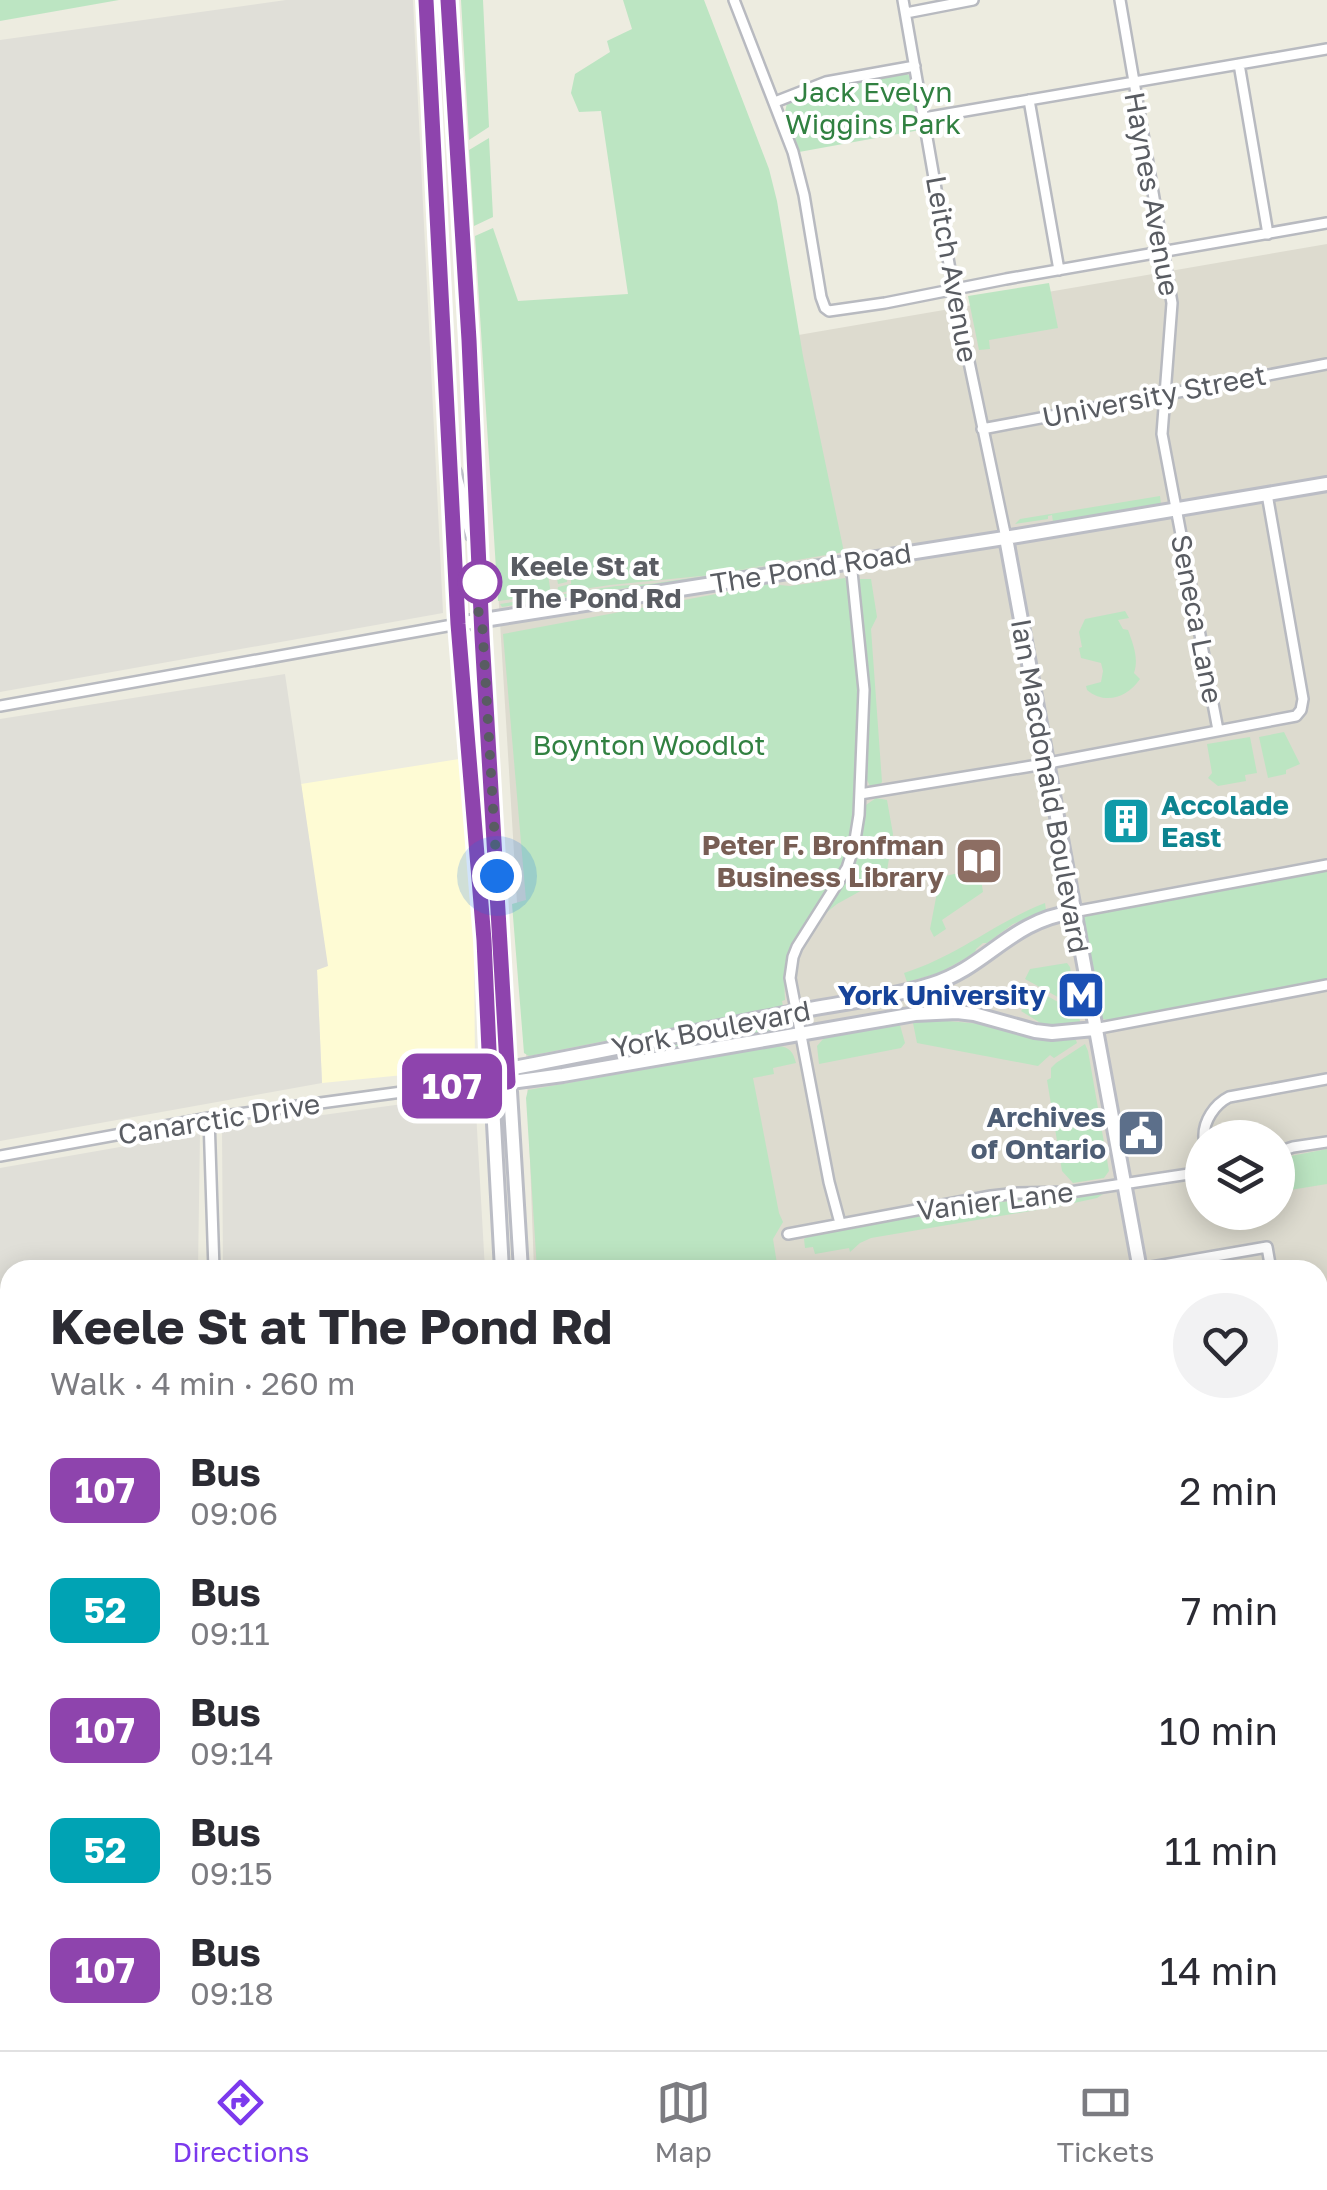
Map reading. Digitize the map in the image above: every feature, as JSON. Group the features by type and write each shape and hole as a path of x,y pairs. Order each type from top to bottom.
{"main road":[{"path":"426,0 458,624 484,940 501,1260"},
{"path":"448,0 520,1260"},
{"path":"449,455 472,536 476,606 482,620"},
{"name":"The Pond Road","path":"458,624 1327,484"},
{"name":"Ian Macdonald Boulevard","path":"1006,538 1138,1260"},
{"path":"458,624 469,639 474,715 493,807"},
{"name":"York Boulevard","path":"508,1076 935,984 966,968 1018,930 1040,919 1073,912"},
{"name":"York Boulevard","path":"508,1076 563,1075 898,1017 957,1012 1052,1033 1094,1029"},
{"name":"Canarctic Drive","path":"490,1078 508,1076"}],"street":[{"path":"734,0 775,102 804,196 825,308 836,311 1327,223"},
{"name":"Leitch Avenue","path":"904,0 954,290 1006,538"},
{"path":"906,13 973,0"},
{"name":"Haynes Avenue","path":"1120,0 1172,303 1162,434 1176,508"},
{"path":"924,118 1327,49"},
{"path":"1239,64 1268,234"},
{"path":"775,102 826,82 915,66"},
{"path":"1029,100 1059,270"},
{"name":"University Street","path":"982,429 1327,364"},
{"path":"860,794 1296,716 1303,699 1267,494"},
{"name":"Seneca Lane","path":"1176,508 1218,730"},
{"path":"840,1223 790,978 792,958 847,868 856,836 864,690 851,562"},
{"name":"The Pond Road","path":"0,706 458,624"},
{"name":"York Boulevard","path":"1073,912 1327,865"},
{"name":"York Boulevard","path":"1094,1029 1327,984"},
{"path":"892,994 898,1017"},
{"name":"Canarctic Drive","path":"0,1156 209,1118 490,1078"},
{"path":"1207,1120 1222,1100 1327,1078"},
{"path":"209,1118 214,1260"},
{"path":"1295,1147 1327,1142"},
{"name":"Vanier Lane","path":"788,1234 991,1196 1070,1192 1185,1175"},
{"path":"1196,1260 1268,1247 1270,1260"}],"shaded area":[{"path":"286,0 413,0 443,613 0,692 0,40"},
{"path":"1327,244 1327,1260 534,1260 526,1051 485,375 694,353"},
{"path":"285,674 328,966 317,970 322,1083 0,1141 0,719"},
{"path":"459,759 474,945 475,1068 322,1083 317,969 327,966 301,784"},
{"path":"475,1094 484,1260 223,1260 222,1129"},
{"path":"200,1133 198,1260 0,1260 0,1168"}],"green space":[{"path":"0,0 119,0 0,21"},
{"path":"461,0 483,0 489,127 469,140"},
{"path":"623,0 704,0 769,169 844,552 720,573 839,557 704,579 502,607 500,604 711,575 610,585 557,593 558,587 571,584 568,570 567,582 558,584 556,574 548,575 551,594 498,601 475,236 493,228 518,301 628,294 601,111 579,112 571,93 575,74 610,52 607,41 632,29"},
{"name":"Jack Evelyn Wiggins Park","path":"904,72 912,81 920,130 799,152 785,112 787,103 828,86"},
{"path":"489,138 493,217 474,226 469,150"},
{"path":"1049,283 1058,328 989,340 990,349 979,350 968,296"},
{"path":"1160,496 1161,504 1053,522 1052,515 1015,524 1020,519"},
{"name":"Boynton Woodlot","path":"845,578 859,677 856,802 844,861 795,940 785,977 783,1006 529,1056 524,1053 512,904 526,900 503,634 769,584 790,586"},
{"path":"858,579 871,579 877,617 871,629 882,782 878,787 870,786 867,780 869,684"},
{"path":"1125,611 1129,618 1118,620 1128,630 1136,656 1134,673 1140,679 1122,695 1094,695 1086,686 1101,682 1103,671 1101,663 1081,658 1079,632 1085,619"},
{"path":"1284,732 1300,764 1286,770 1286,774 1268,778 1259,737"},
{"path":"1250,737 1257,773 1245,775 1246,781 1218,786 1208,778 1212,773 1207,744"},
{"path":"876,798 887,800 893,834 886,877 827,912 855,861 866,805"},
{"path":"992,866 993,869 980,872 983,892 942,920 946,929 934,937 930,929 940,877"},
{"path":"1327,870 1327,980 1108,1020 1099,1018 1081,922 1086,915"},
{"path":"1045,903 1046,910 1013,924 983,943 975,953 939,973 907,982 904,973 942,958"},
{"path":"1067,963 1076,1007 1025,979 1030,969"},
{"path":"1040,992 1078,1013 1081,1025 1047,1027 1021,1011"},
{"path":"936,1020 982,1024 1034,1038 1077,1043 1054,1058 1050,1055 1038,1066 917,1043 913,1023"},
{"path":"775,1021 782,1026 777,1032 536,1072 596,1060"},
{"path":"900,1025 905,1043 901,1048 819,1064 817,1046 824,1038"},
{"path":"1085,1044 1109,1171 1104,1178 1073,1183 1062,1171 1047,1080 1056,1063"},
{"path":"778,1046 790,1051 796,1063 773,1068 774,1074 753,1078 783,1222 773,1239 776,1260 536,1260 528,1090"},
{"path":"1327,1149 1327,1184 1295,1189 1295,1155"},
{"path":"1103,1194 1060,1206 871,1238 850,1252 849,1248 815,1254 813,1247 805,1248 804,1239 809,1236 987,1203"}],"bus line":[{"name":"107","path":"426,0 458,624 484,940 490,1072 439,1087 508,1082 448,0"}],"place":[{"name":"Keele St at The Pond Rd","path":"480,582"},
{"name":"Accolade East","path":"1126,821"},
{"name":"Peter F. Bronfman Business Library","path":"979,861"},
{"name":"York University","path":"1081,995"},
{"name":"Archives of Ontario","path":"1141,1133"}],"route":[{"path":"480,582 474,571 476,606 482,620 497,876"}]}
